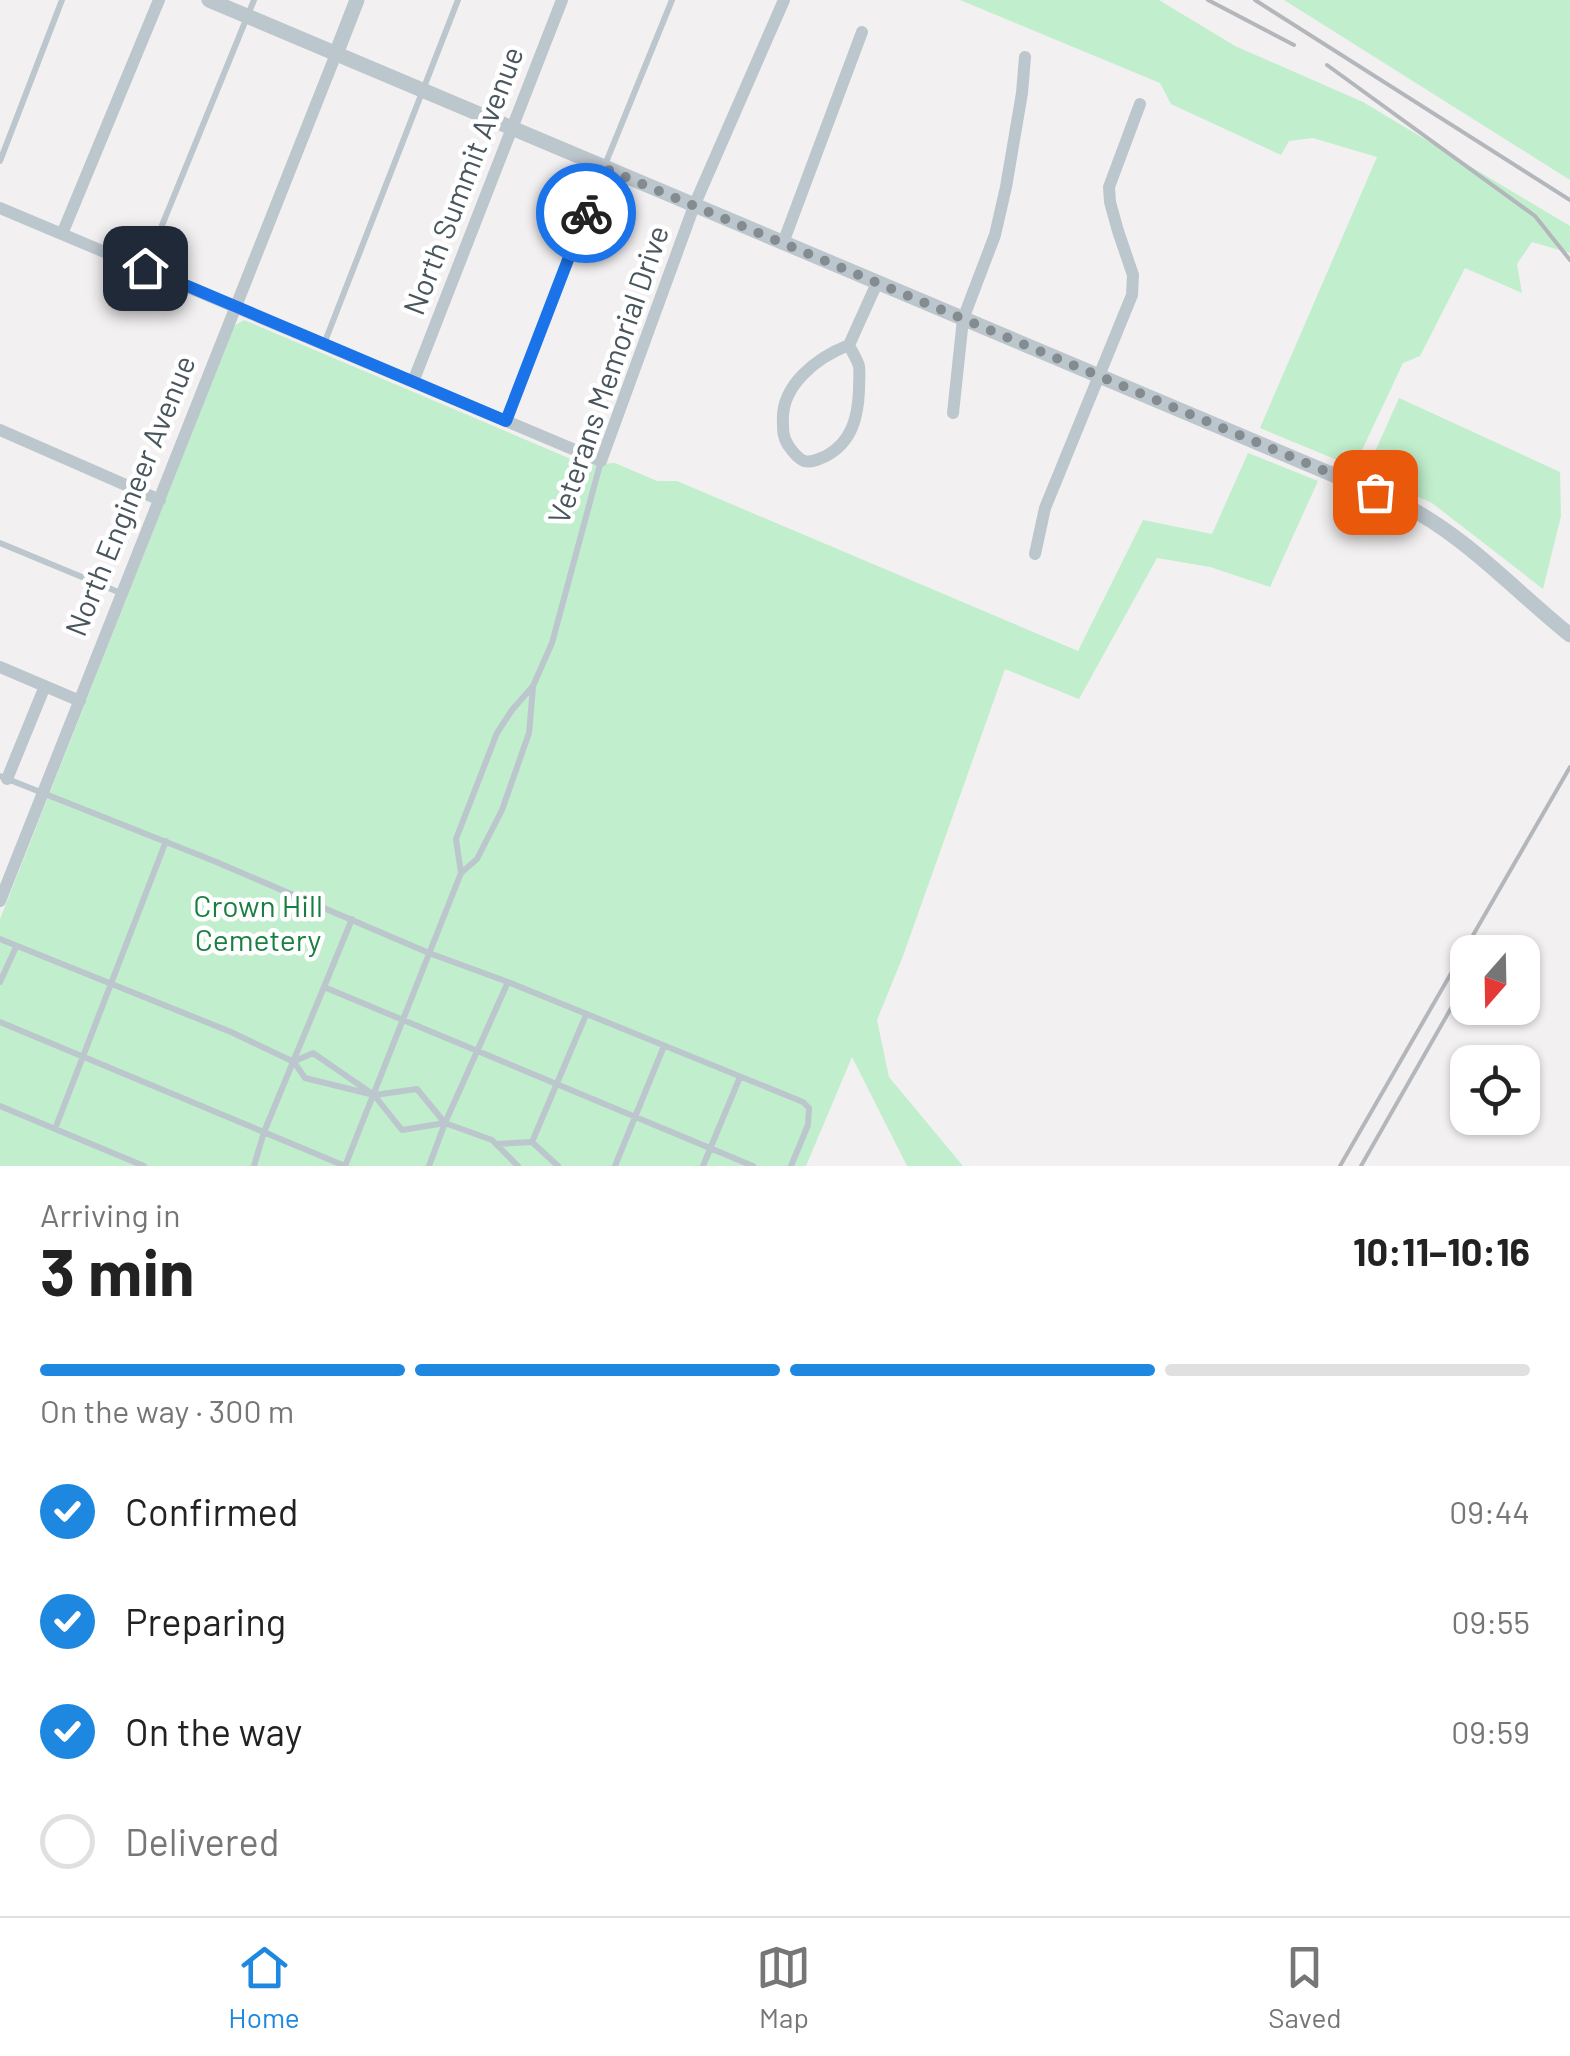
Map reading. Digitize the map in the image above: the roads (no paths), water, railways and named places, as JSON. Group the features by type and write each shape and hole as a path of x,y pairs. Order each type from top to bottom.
{"street":[{"path":"62,234 159,0"},
{"path":"208,0 1424,515 1570,635"},
{"name":"North Engineer Avenue","path":"1,894 357,0"},
{"name":"North Summit Avenue","path":"413,382 562,0"},
{"name":"Veterans Memorial Drive","path":"601,462 694,206 784,0"},
{"path":"783,244 862,32"},
{"path":"953,413 964,319 999,219 1025,58"},
{"path":"1035,554 1045,508 1132,295 1133,275 1110,202 1110,186 1140,104"},
{"path":"0,208 601,462"},
{"path":"849,345 860,369 854,424 847,440 831,453 814,462 802,460 784,438 782,414 786,400 808,369 849,345 878,283"},
{"path":"0,430 160,500"},
{"path":"0,667 80,701"},
{"path":"4,777 45,686"}],"lane":[{"path":"0,162 62,0"},
{"path":"145,268 254,0"},
{"path":"324,344 458,0"},
{"path":"506,421 672,0"},
{"name":"Veterans Memorial Drive","path":"345,1166 461,873 478,859 502,810 530,733 534,686 552,642 601,462"},
{"path":"0,544 122,594"},
{"name":"Veterans Memorial Drive","path":"461,873 456,839 497,733 534,686"},
{"path":"4,777 166,841 429,954 508,982 803,1102 810,1108 808,1125 791,1166"},
{"path":"56,1129 166,841"},
{"path":"254,1166 264,1132 352,919"},
{"path":"0,939 231,1032 294,1062 305,1078 374,1095 416,1089 444,1123"},
{"path":"0,982 16,947"},
{"path":"429,1166 444,1123 508,982"},
{"path":"324,987 754,1166"},
{"path":"532,1142 586,1014"},
{"path":"0,1022 345,1166"},
{"path":"616,1166 664,1046"},
{"path":"294,1062 313,1053 374,1095 402,1130 444,1123 492,1140 518,1166"},
{"path":"704,1166 740,1077"},
{"path":"0,1106 144,1166"},
{"path":"496,1144 532,1142 558,1166"}],"railway":[{"path":"1208,0 1294,45"},
{"path":"1255,0 1570,200"},
{"path":"1327,65 1535,216 1570,260"},
{"path":"1340,1166 1570,767"},
{"path":"1361,1166 1450,1010"}],"park label":[{"name":"Crown Hill Cemetery","path":"258,924"}]}
